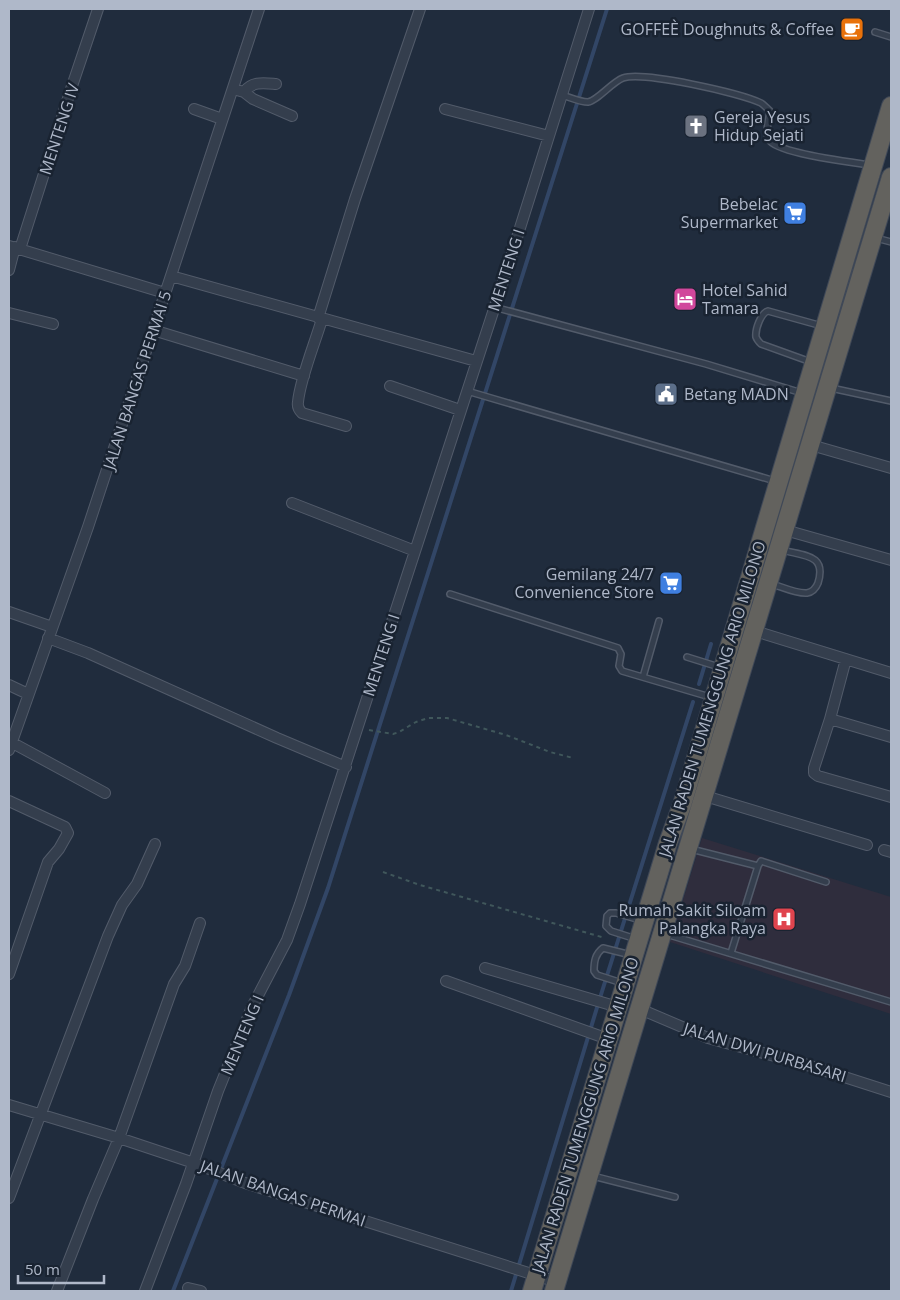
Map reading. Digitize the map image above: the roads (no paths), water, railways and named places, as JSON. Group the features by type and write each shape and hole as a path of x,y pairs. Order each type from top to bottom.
{"highway":[{"name":"JALAN RADEN TUMENGGUNG ARIO MILONO","path":"530,1280 608,1039 668,842 682,805 891,106"},
{"name":"JALAN RADEN TUMENGGUNG ARIO MILONO","path":"556,1289 891,177"},
{"path":"668,842 688,849"}],"street":[{"name":"MENTENG IV","path":"9,270 15,247 98,9"},
{"name":"JALAN BANGAS PERMAI 5","path":"10,744 88,527 259,9"},
{"path":"346,426 302,413 298,409 297,404 355,199 420,9"},
{"name":"MENTENG I","path":"145,1291 194,1163 218,1091 252,1007 290,933 346,767 476,361 499,309 549,136 589,9"},
{"path":"244,92 253,84 276,84"},
{"path":"233,90 244,92 253,99 292,116"},
{"path":"194,109 222,119"},
{"path":"445,109 549,136"},
{"path":"872,169 891,177"},
{"path":"15,247 165,293"},
{"path":"171,276 476,361"},
{"path":"9,313 53,324"},
{"path":"153,330 304,376"},
{"path":"390,386 460,410"},
{"path":"811,445 891,468"},
{"path":"292,503 415,551"},
{"path":"785,530 891,560"},
{"path":"9,612 52,627"},
{"path":"755,631 891,673"},
{"path":"48,638 88,653 346,767"},
{"path":"846,659 814,773 818,776 891,797"},
{"path":"9,685 28,694"},
{"path":"830,719 891,737"},
{"path":"10,744 105,794"},
{"path":"705,796 867,845"},
{"path":"9,801 65,828 68,833 59,849 48,862 9,974"},
{"path":"9,1198 42,1115 108,936 122,905 137,884 155,844"},
{"path":"57,1291 119,1138 172,989 187,962 200,923"},
{"path":"485,968 618,1007"},
{"path":"446,981 608,1039"},
{"name":"JALAN DWI PURBASARI","path":"640,1009 708,1038 804,1064 891,1092"},
{"name":"JALAN BANGAS PERMAI","path":"9,1105 119,1138 227,1176 512,1268 530,1280 556,1289"},
{"path":"188,1288 201,1291"}],"lane":[{"path":"875,32 891,36"},
{"path":"562,96 588,102 595,99 604,90 622,78 645,76 720,90 763,104 770,111 767,134 770,141 782,148 872,169"},
{"path":"873,237 891,242"},
{"path":"499,309 706,364 805,393"},
{"path":"814,363 761,344 757,340 756,335 761,315 768,310 825,327"},
{"path":"828,388 891,401"},
{"path":"466,391 778,481"},
{"path":"769,583 805,593 812,591 816,587 820,574 818,562 812,558 779,549"},
{"path":"450,594 618,648 622,654 619,666 622,671 713,698"},
{"path":"642,677 659,621"},
{"path":"687,657 722,667"},
{"path":"688,849 758,866"},
{"path":"731,953 761,861 826,882"},
{"path":"636,948 611,931 606,926 605,921 610,913 644,921"},
{"path":"664,933 891,1002"},
{"path":"625,984 597,975 594,972 594,963 598,952 603,948 615,950 636,948"},
{"path":"590,1175 675,1197"}],"waterway":[{"path":"173,1291 289,995 328,888 607,9"},
{"path":"699,684 711,644"},
{"path":"511,1291 599,1001 693,702"}],"place":[{"name":"GOFFEÈ Doughnuts & Coffee","path":"852,29"},
{"name":"Gereja Yesus Hidup Sejati","path":"696,126"},
{"name":"Bebelac Supermarket","path":"795,213"},
{"name":"Hotel Sahid Tamara","path":"685,299"},
{"name":"Betang MADN","path":"666,394"},
{"name":"Gemilang 24/7 Convenience Store","path":"671,583"},
{"name":"Rumah Sakit Siloam Palangka Raya","path":"784,919"}]}
